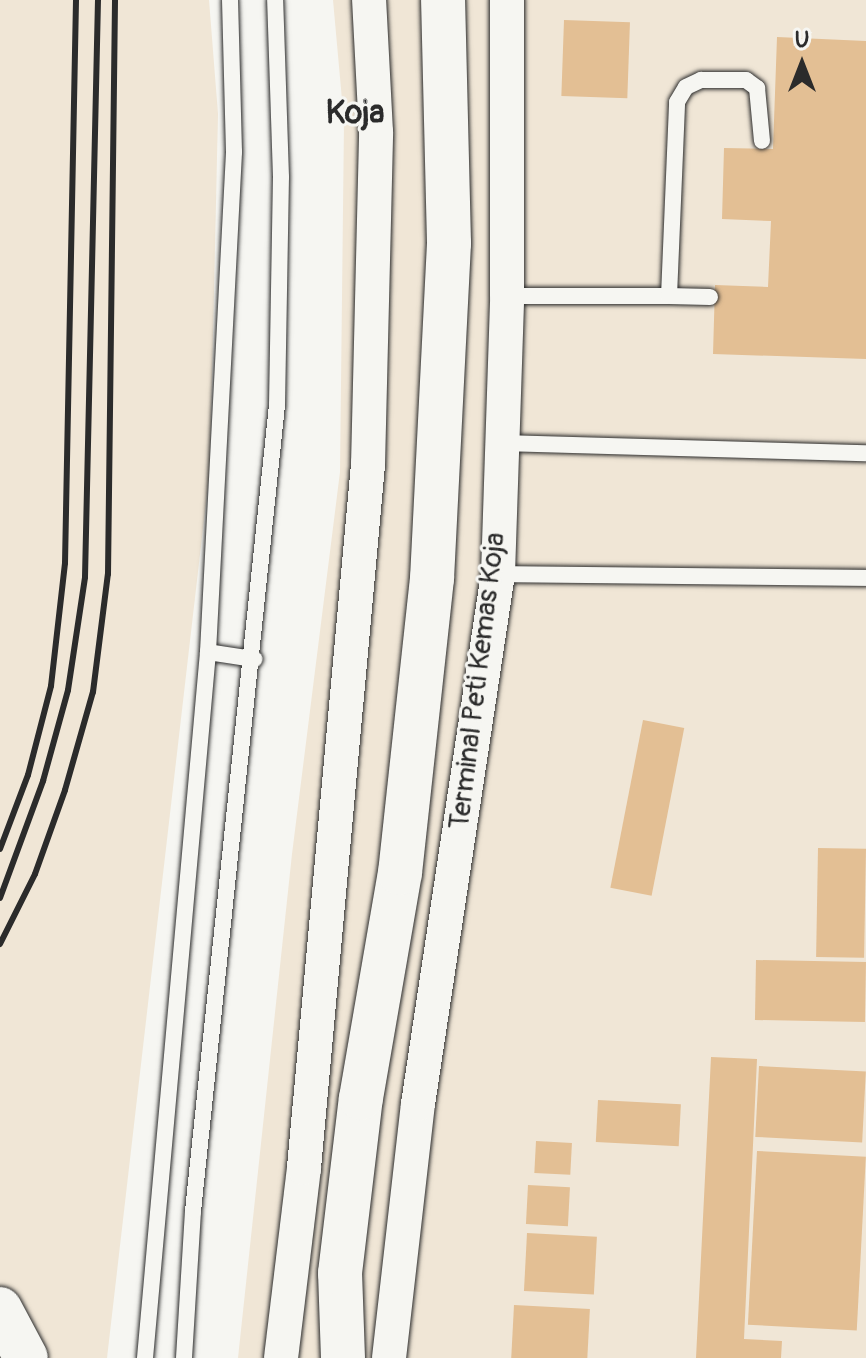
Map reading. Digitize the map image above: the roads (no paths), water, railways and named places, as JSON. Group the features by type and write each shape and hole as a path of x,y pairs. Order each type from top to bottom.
{"highway":[{"path":"343,1358 340,1273 361,1098 400,873 432,579 449,243 443,0"},
{"path":"0,1309 26,1358"}],"street":[{"path":"281,1358 304,1168 368,465 376,132 369,0"},
{"name":"Terminal Peti Kemas Koja","path":"389,1358 418,1104 498,574 507,296 507,0"}],"lane":[{"path":"145,1358 208,652 234,152 230,0"},
{"path":"184,1358 193,1211 254,659 277,405 281,177 275,0"},
{"path":"669,296 677,102 686,87 701,80 746,80 757,88 762,141"},
{"path":"507,296 710,297"},
{"path":"501,443 866,453"},
{"path":"498,574 866,578"},
{"path":"208,652 254,659"}],"railway":[{"path":"0,849 28,775 51,686 65,563 76,0"},
{"path":"0,898 43,781 68,690 85,577 98,0"},
{"path":"0,944 35,874 65,790 93,692 108,574 115,0"}],"district":[{"name":"Koja","path":"355,113"}]}
